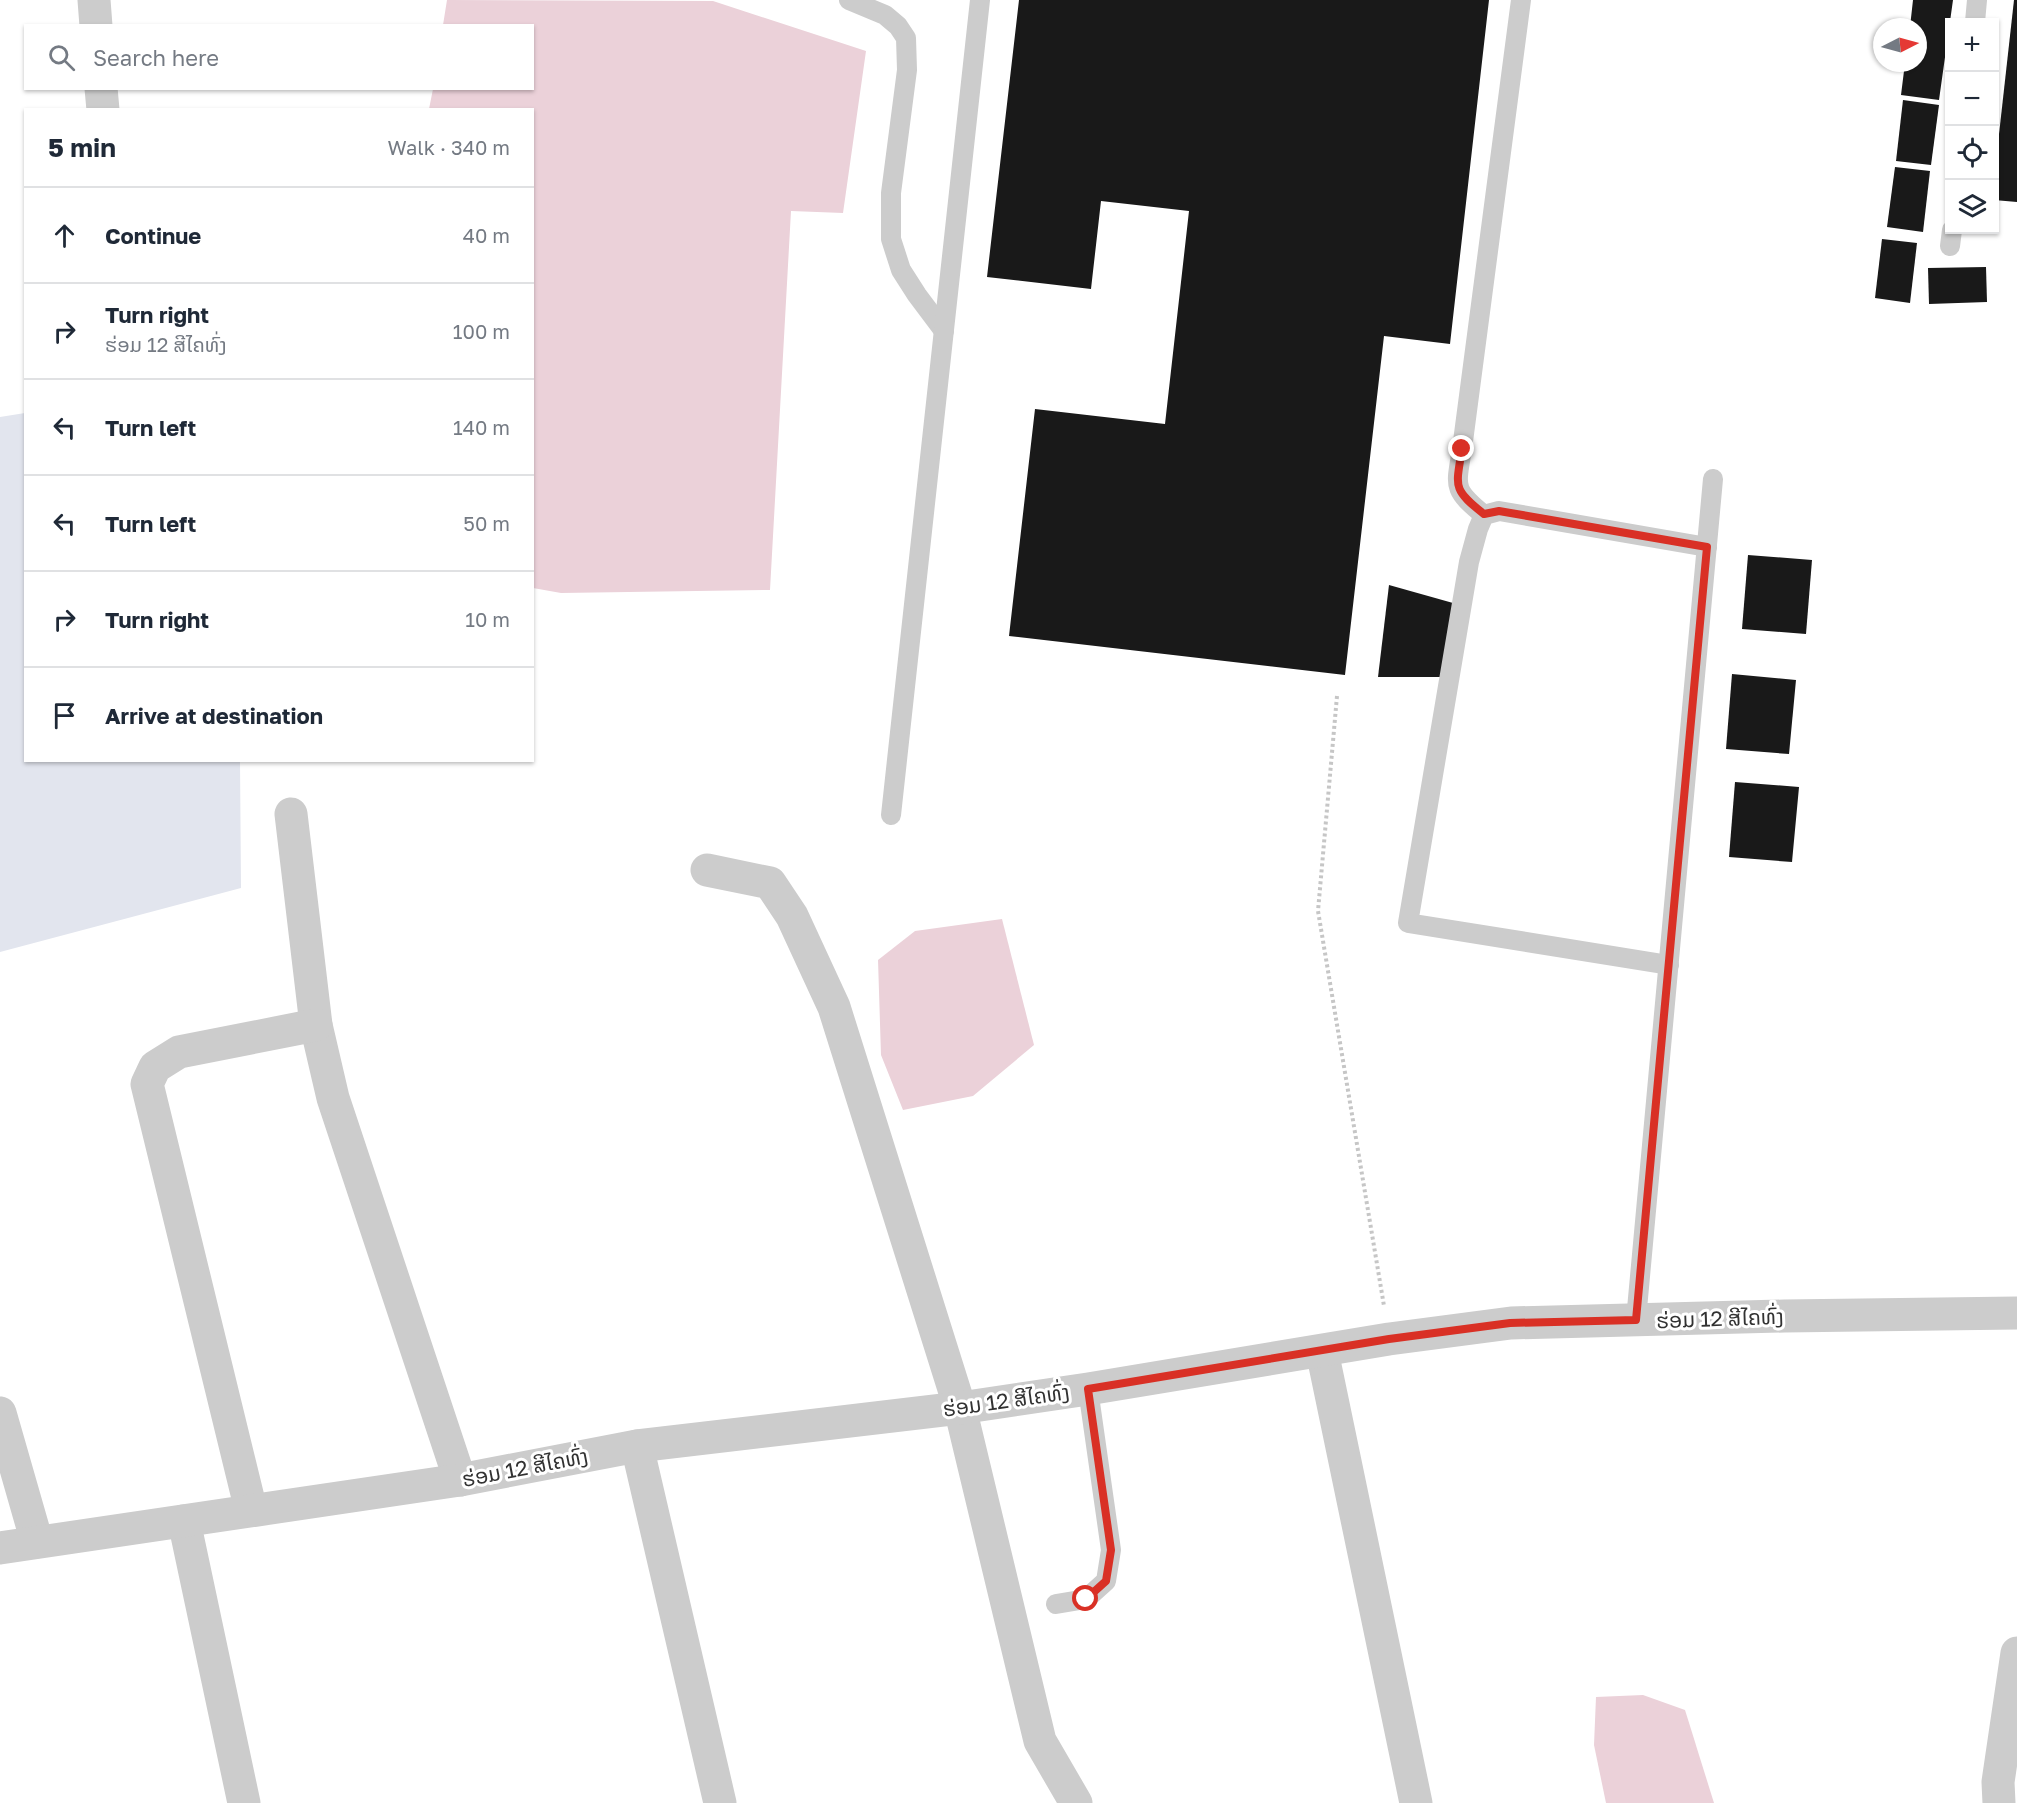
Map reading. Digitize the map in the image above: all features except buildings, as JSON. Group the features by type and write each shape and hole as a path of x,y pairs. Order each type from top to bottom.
{"street":[{"path":"94,0 96,24"},
{"path":"101,90 103,108"},
{"path":"291,814 316,1025 333,1098 460,1480"},
{"path":"707,870 770,882 792,916 834,1007 960,1408 1040,1741 1076,1803"},
{"path":"251,1510 147,1083 155,1067 179,1052 316,1025"},
{"name":"ຮ່ອມ 12 ສີໄຄທົ່ງ","path":"0,1548 460,1480 637,1446 960,1408 1389,1339 1510,1323 2017,1313"},
{"path":"1322,1351 1416,1803"},
{"path":"0,1413 37,1542"},
{"path":"637,1446 720,1803"},
{"path":"184,1521 244,1803"},
{"path":"1999,1803 1998,1782 2017,1653"}],"lane":[{"path":"849,0 885,15 898,26 906,38 907,70 891,193 891,239 901,270 944,331"},
{"path":"891,816 980,0"},
{"path":"1521,0 1457,482 1464,498 1484,514 1499,511 1707,547"},
{"path":"1975,18 1977,0"},
{"path":"1636,1320 1713,479"},
{"path":"1484,514 1469,562 1408,923 1669,965"},
{"path":"1056,1604 1086,1599 1106,1581 1111,1550 1088,1389"}],"path":[{"path":"1337,696 1318,911 1389,1339"}],"shaded area":[{"path":"447,0 713,1 866,51 843,213 791,211 770,590 561,593 534,588 534,108 429,108 433,90 534,90 534,24 443,24"},
{"path":"24,413 24,762 240,762 241,888 0,952 0,417"},
{"path":"1002,919 1034,1045 973,1096 903,1110 881,1055 878,960 915,931"},
{"path":"1643,1695 1685,1710 1714,1803 1606,1803 1594,1745 1596,1697"}],"route":[{"path":"1086,1599 1106,1581 1111,1550 1088,1389 1389,1339 1510,1323 1636,1320 1707,547 1499,511 1484,514 1464,498 1457,482 1462,449"}]}
